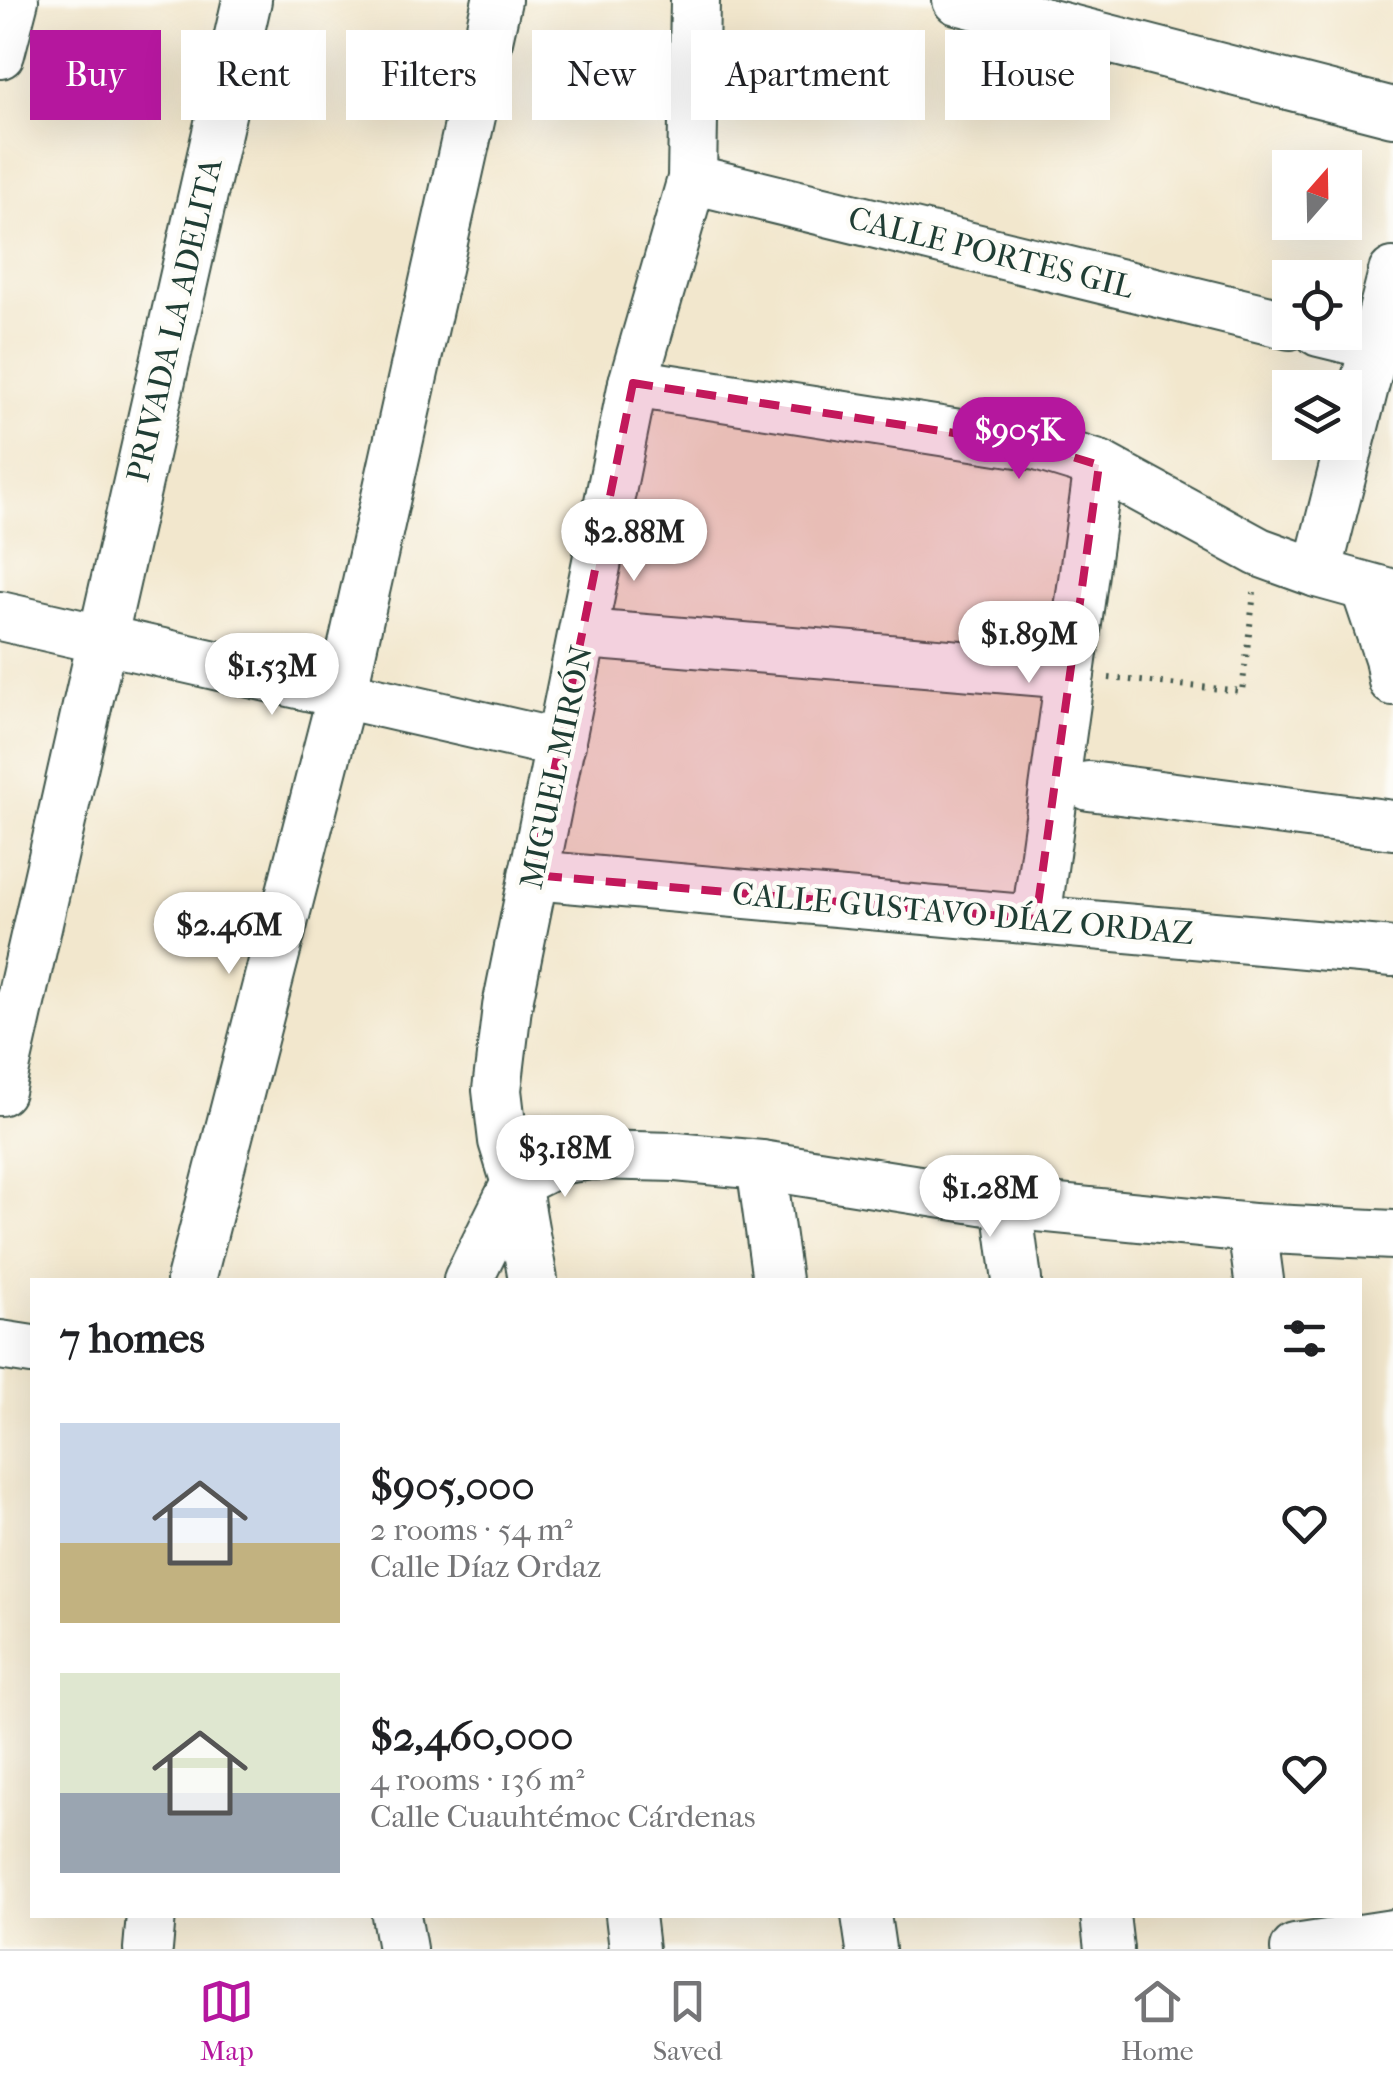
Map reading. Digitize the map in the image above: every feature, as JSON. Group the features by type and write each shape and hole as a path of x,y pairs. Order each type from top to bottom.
{"street":[{"path":"0,54 14,0"},
{"name":"PRIVADA LA ADELITA","path":"0,1091 248,0"},
{"path":"192,1278 342,694 497,0"},
{"name":"MIGUEL MIRÓN","path":"533,1278 516,1183 504,1140 498,1090 507,1007 634,384 692,179 694,0"},
{"path":"958,0 1393,112"},
{"name":"CALLE PORTES GIL","path":"692,179 1272,321"},
{"path":"1318,573 1384,348 1393,272"},
{"path":"634,384 1036,446 1099,465 1260,552 1379,591 1392,666"},
{"path":"1036,919 1099,465"},
{"path":"0,616 561,744"},
{"path":"584,634 1070,674"},
{"path":"1089,786 1393,825"},
{"name":"CALLE GUSTAVO DÍAZ ORDAZ","path":"533,876 1393,952"},
{"path":"469,1278 516,1183 564,1159 592,1155 761,1165 1007,1204 1252,1228 1393,1235"},
{"path":"761,1165 777,1278"},
{"path":"1007,1204 1018,1278"},
{"path":"1252,1228 1259,1278"},
{"path":"0,1344 30,1350"},
{"path":"148,1949 151,1918"},
{"path":"397,1918 402,1949"},
{"path":"630,1918 634,1949"},
{"path":"867,1918 872,1949"},
{"path":"1104,1918 1109,1949"},
{"path":"1295,1949 1345,1935 1393,1934"}],"path":[{"path":"1070,674 1242,691 1260,552"}],"highlighted area":[{"path":"633,383 1037,446 1099,465 1036,919 533,875"}]}
